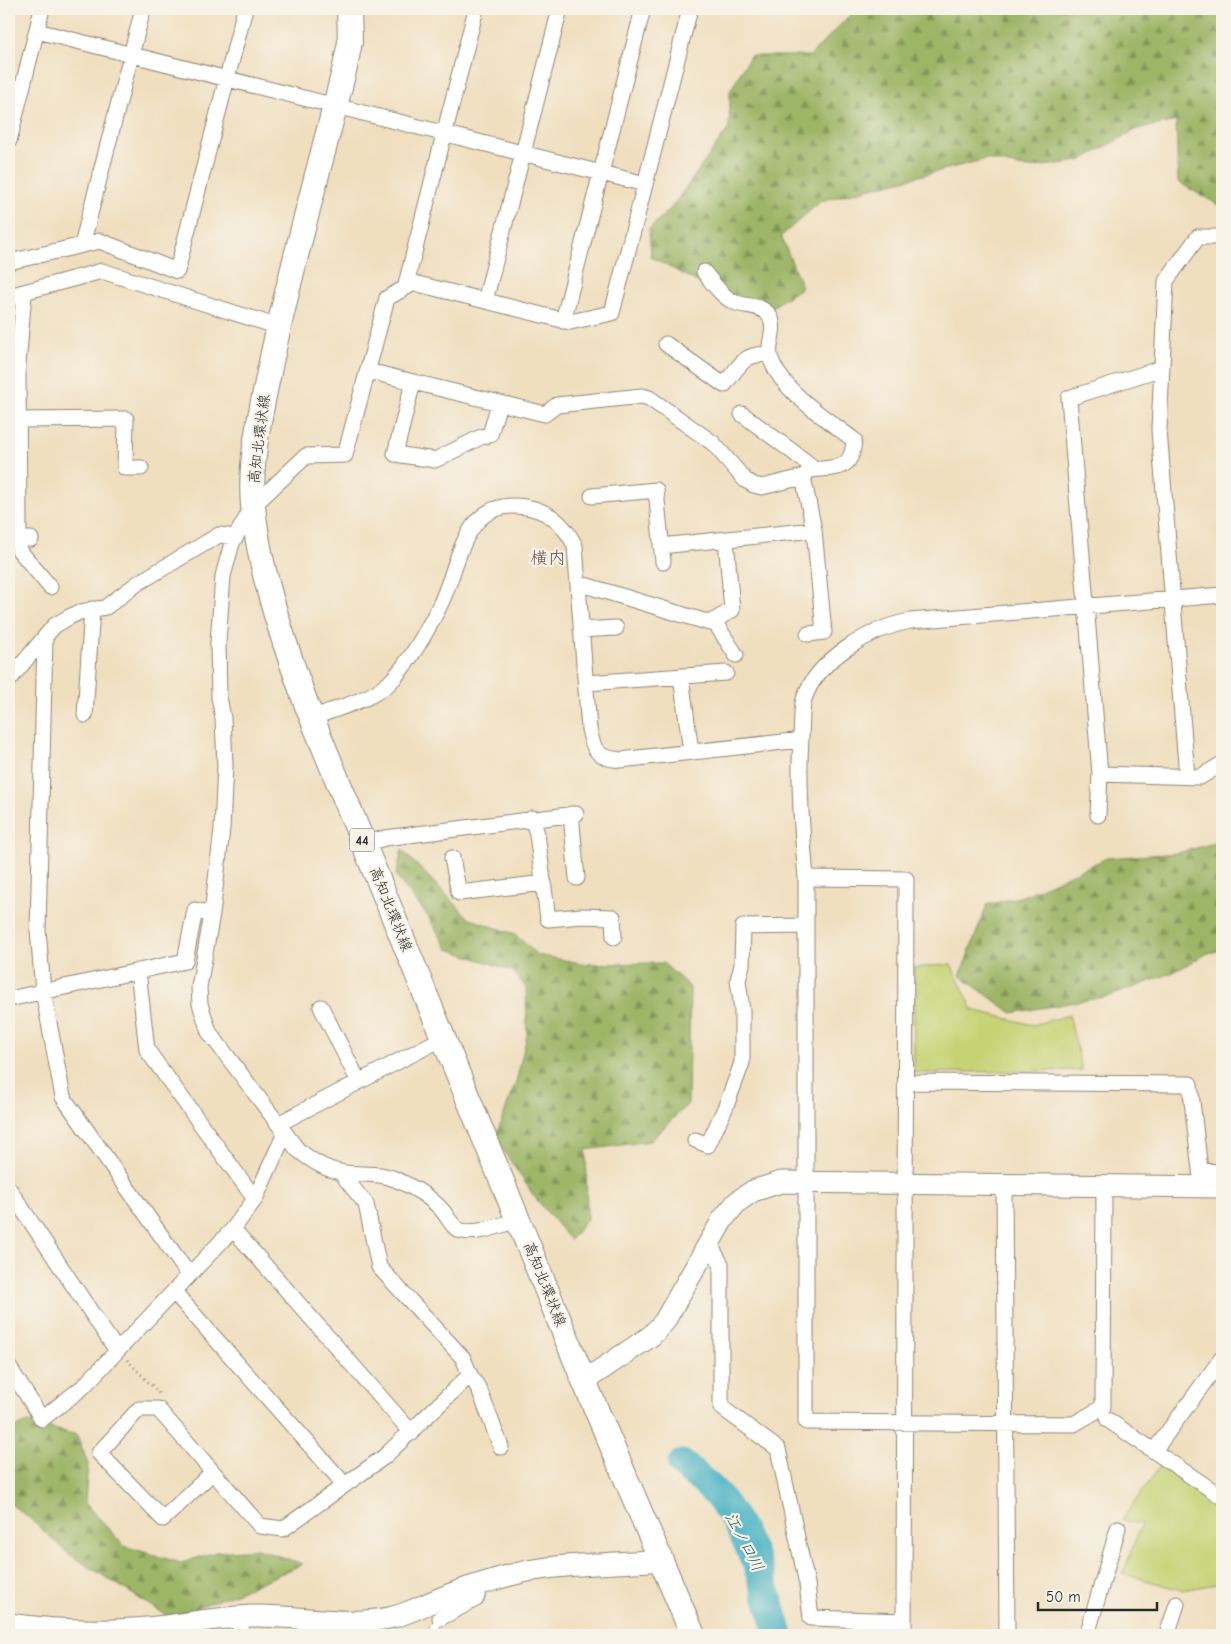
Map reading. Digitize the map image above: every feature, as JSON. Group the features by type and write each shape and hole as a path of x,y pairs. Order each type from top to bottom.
{"main road":[{"name":"高知北環状線","path":"349,9 350,42 278,327 258,424 254,456 253,506 260,547 284,642 312,718 584,1381 693,1635"}],"street":[{"path":"9,141 14,97 37,31 42,9"},
{"path":"82,245 143,9"},
{"path":"9,262 100,241 177,271 245,9"},
{"path":"405,288 476,9"},
{"path":"485,301 560,9"},
{"path":"564,321 643,9"},
{"path":"518,1220 473,1232 460,1231 452,1224 442,1210 425,1195 396,1180 373,1172 340,1172 306,1157 297,1149 209,1032 204,1020 199,987 212,914 222,829 225,765 223,718 219,697 218,642 223,576 236,537 253,506 306,456 346,455 387,298 414,283 570,322 612,313 690,9"},
{"path":"37,31 644,184"},
{"path":"1187,776 1158,430 1166,281 1198,237 1222,237"},
{"path":"9,296 102,271 278,327"},
{"path":"368,370 545,414 557,405 642,396 649,398 712,443 745,480 754,485 762,486 806,473 841,467 848,462 853,454 854,440 788,388 776,370 770,355 773,324 768,314 756,307 733,302 718,290 704,272"},
{"path":"24,293 18,365 18,420 25,539 19,550 50,587"},
{"path":"666,344 724,385 747,357 757,353 770,355"},
{"path":"1098,815 1100,774 1069,398 1162,368"},
{"path":"413,382 395,454 435,460 481,437 490,436 499,403"},
{"path":"742,414 809,464 806,473 814,530 824,632 808,634"},
{"path":"18,420 126,419 125,468 141,468"},
{"path":"592,496 656,490 663,562"},
{"path":"312,718 376,692 394,679 439,608 467,533 483,516 497,509 522,506 546,514 556,520 568,531 575,546 591,740 596,751 605,758 620,760 801,740"},
{"path":"661,546 814,530"},
{"path":"9,680 54,626 69,617 92,609 106,607 138,583 219,535 236,537"},
{"path":"578,582 710,623 732,610 726,540"},
{"path":"1104,1186 1103,1407 1074,1424 806,1422 806,878 799,795 804,700 818,672 867,634 890,625 910,621 1222,596"},
{"path":"85,715 92,609"},
{"path":"714,621 736,655"},
{"path":"582,630 616,628"},
{"path":"45,638 38,930 43,991 63,1097 189,1275"},
{"path":"586,683 726,672"},
{"path":"681,676 691,752"},
{"path":"1100,774 1200,777 1222,764"},
{"path":"364,844 385,838 574,814 578,878"},
{"path":"532,818 537,834 548,919 613,917 614,937"},
{"path":"452,858 459,893 544,883"},
{"path":"709,1243 721,1264 721,1407 778,1449 807,1584 811,1618 904,1628 906,880 806,878"},
{"path":"9,998 185,961 195,910 212,914"},
{"path":"695,1140 708,1145 726,1106 742,1063 742,1010 738,980 742,965 743,926 806,926"},
{"path":"138,971 147,1050 255,1199"},
{"path":"321,1007 359,1082"},
{"path":"9,1367 42,1419 83,1387 233,1229 255,1199 282,1129 359,1082 443,1038"},
{"path":"906,1082 1190,1084 1208,1182"},
{"path":"340,1172 366,1204 379,1267 463,1358 470,1375 479,1389 500,1447"},
{"path":"584,1381 651,1336 658,1329 664,1322 723,1218 737,1202 753,1191 781,1182 1104,1186 1208,1182 1222,1172"},
{"path":"1004,1184 1007,1635"},
{"path":"9,1189 117,1351"},
{"path":"233,1229 412,1432"},
{"path":"174,1292 346,1485"},
{"path":"1154,1451 1222,1358"},
{"path":"213,1472 163,1519 99,1453 139,1409 158,1409 213,1472 260,1526 283,1529 346,1485 412,1432 470,1375"},
{"path":"1108,1420 1222,1497"},
{"path":"1087,1635 1118,1528"},
{"path":"9,1624 32,1632 241,1626 384,1618 481,1584 544,1568 661,1560"},
{"path":"440,1618 476,1599 481,1584"},
{"path":"1167,1635 1177,1604"}],"lane":[{"path":"434,1635 434,1629 440,1618"}],"path":[{"path":"117,1351 158,1392 158,1409"}],"green space":[{"path":"850,9 1222,9 1222,207 1178,182 1176,121 1137,129 1080,161 1028,168 986,159 821,201 781,236 802,287 765,312 703,285 651,257 649,229 672,207 729,128 730,91 750,56 810,56 851,14"},
{"path":"1222,841 1222,950 1208,953 1172,973 1110,996 1012,1013 960,976 987,905 1023,896 1107,858 1178,853"},
{"path":"402,850 470,919 515,934 537,955 586,964 663,963 690,987 688,1104 650,1141 586,1150 587,1219 570,1240 534,1196 495,1138 516,1082 527,1035 526,988 513,971 448,949 427,915 396,876"},
{"path":"951,964 973,1010 1033,1025 1069,1015 1082,1070 914,1073 914,968"},
{"path":"28,1422 77,1435 88,1464 85,1503 124,1546 181,1563 216,1552 257,1549 303,1564 229,1596 169,1617 69,1554 26,1515 9,1503 9,1430"},
{"path":"1161,1465 1222,1508 1222,1583 1182,1590 1123,1574 1141,1524 1122,1520"}],"waterway":[{"name":"江ノ口川","path":"682,1464 713,1491 729,1510 739,1527 756,1562 779,1635"}],"district":[{"name":"横内","path":"548,558"}]}
